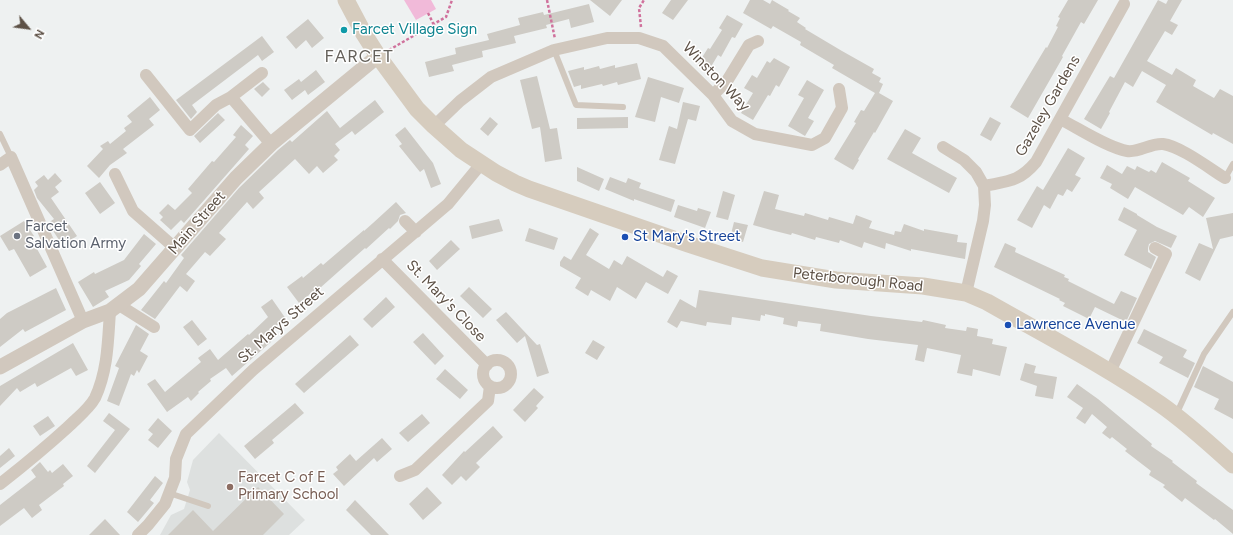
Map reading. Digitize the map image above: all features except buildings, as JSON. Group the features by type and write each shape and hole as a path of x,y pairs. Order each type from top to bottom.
{"main road":[{"name":"Peterborough Road","path":"346,0 364,34 383,54 417,108 434,126 461,150 496,173 529,189 762,268 836,280 923,286 966,293 987,302 1110,372 1161,405 1217,450 1233,465"}],"street":[{"name":"Gazeley Gardens","path":"984,186 1013,180 1027,173 1036,162 1124,4"},
{"name":"Winston Way","path":"434,126 460,101 491,77 556,50 607,38 640,34 663,46 713,95 732,121 755,134 812,145 825,138 842,108 840,89"},
{"path":"713,95 727,81 749,45 758,41"},
{"name":"Main Street","path":"0,367 83,321 115,308 139,289 236,178 271,144 383,54"},
{"path":"146,75 190,130 216,105 231,97 262,73"},
{"path":"231,97 271,144"},
{"path":"1060,119 1114,148 1128,151 1139,150 1162,144 1177,148 1225,178"},
{"path":"943,147 964,160 976,172 984,186 985,205 983,220 966,293"},
{"path":"0,165 11,157 83,321"},
{"name":"St. Marys Street","path":"138,535 166,504 175,478 176,459 186,434 253,370 448,204 481,164"},
{"path":"115,174 133,211 175,248"},
{"path":"404,221 416,232"},
{"path":"1110,372 1166,254 1155,248"},
{"name":"St. Mary's Close","path":"382,259 487,365"},
{"path":"0,484 37,454 84,412 94,399 101,382 107,360 115,308 154,327"},
{"name":"St. Mary's Close","path":"494,360 503,361 510,367 510,381 503,387 494,388 490,386 486,382 483,374 487,365 494,360"},
{"path":"400,476 415,470 488,401 490,386"}],"lane":[{"path":"556,50 576,105 623,107"},
{"path":"0,134 11,157"},
{"path":"1225,178 1233,164"},
{"path":"1175,416 1204,354 1233,312"},
{"path":"169,493 208,506"}],"path":[{"path":"383,54 446,17 452,0"},
{"path":"547,0 556,50"},
{"path":"640,34 639,8 644,0"},
{"path":"428,13 434,24"}],"shaded area":[{"path":"404,0 431,0 436,9 416,20"},
{"name":"Farcet C of E Primary School","path":"219,433 305,520 289,535 160,535 171,515 184,509 190,490 187,482 193,460"}],"place":[{"name":"Farcet Village Sign","path":"344,30"},
{"name":"Farcet Salvation Army","path":"17,236"},
{"name":"St Mary's Street","path":"625,237"},
{"name":"Lawrence Avenue","path":"1008,325"},
{"name":"Farcet C of E Primary School","path":"230,487"}],"district":[{"name":"FARCET","path":"359,57"}]}
